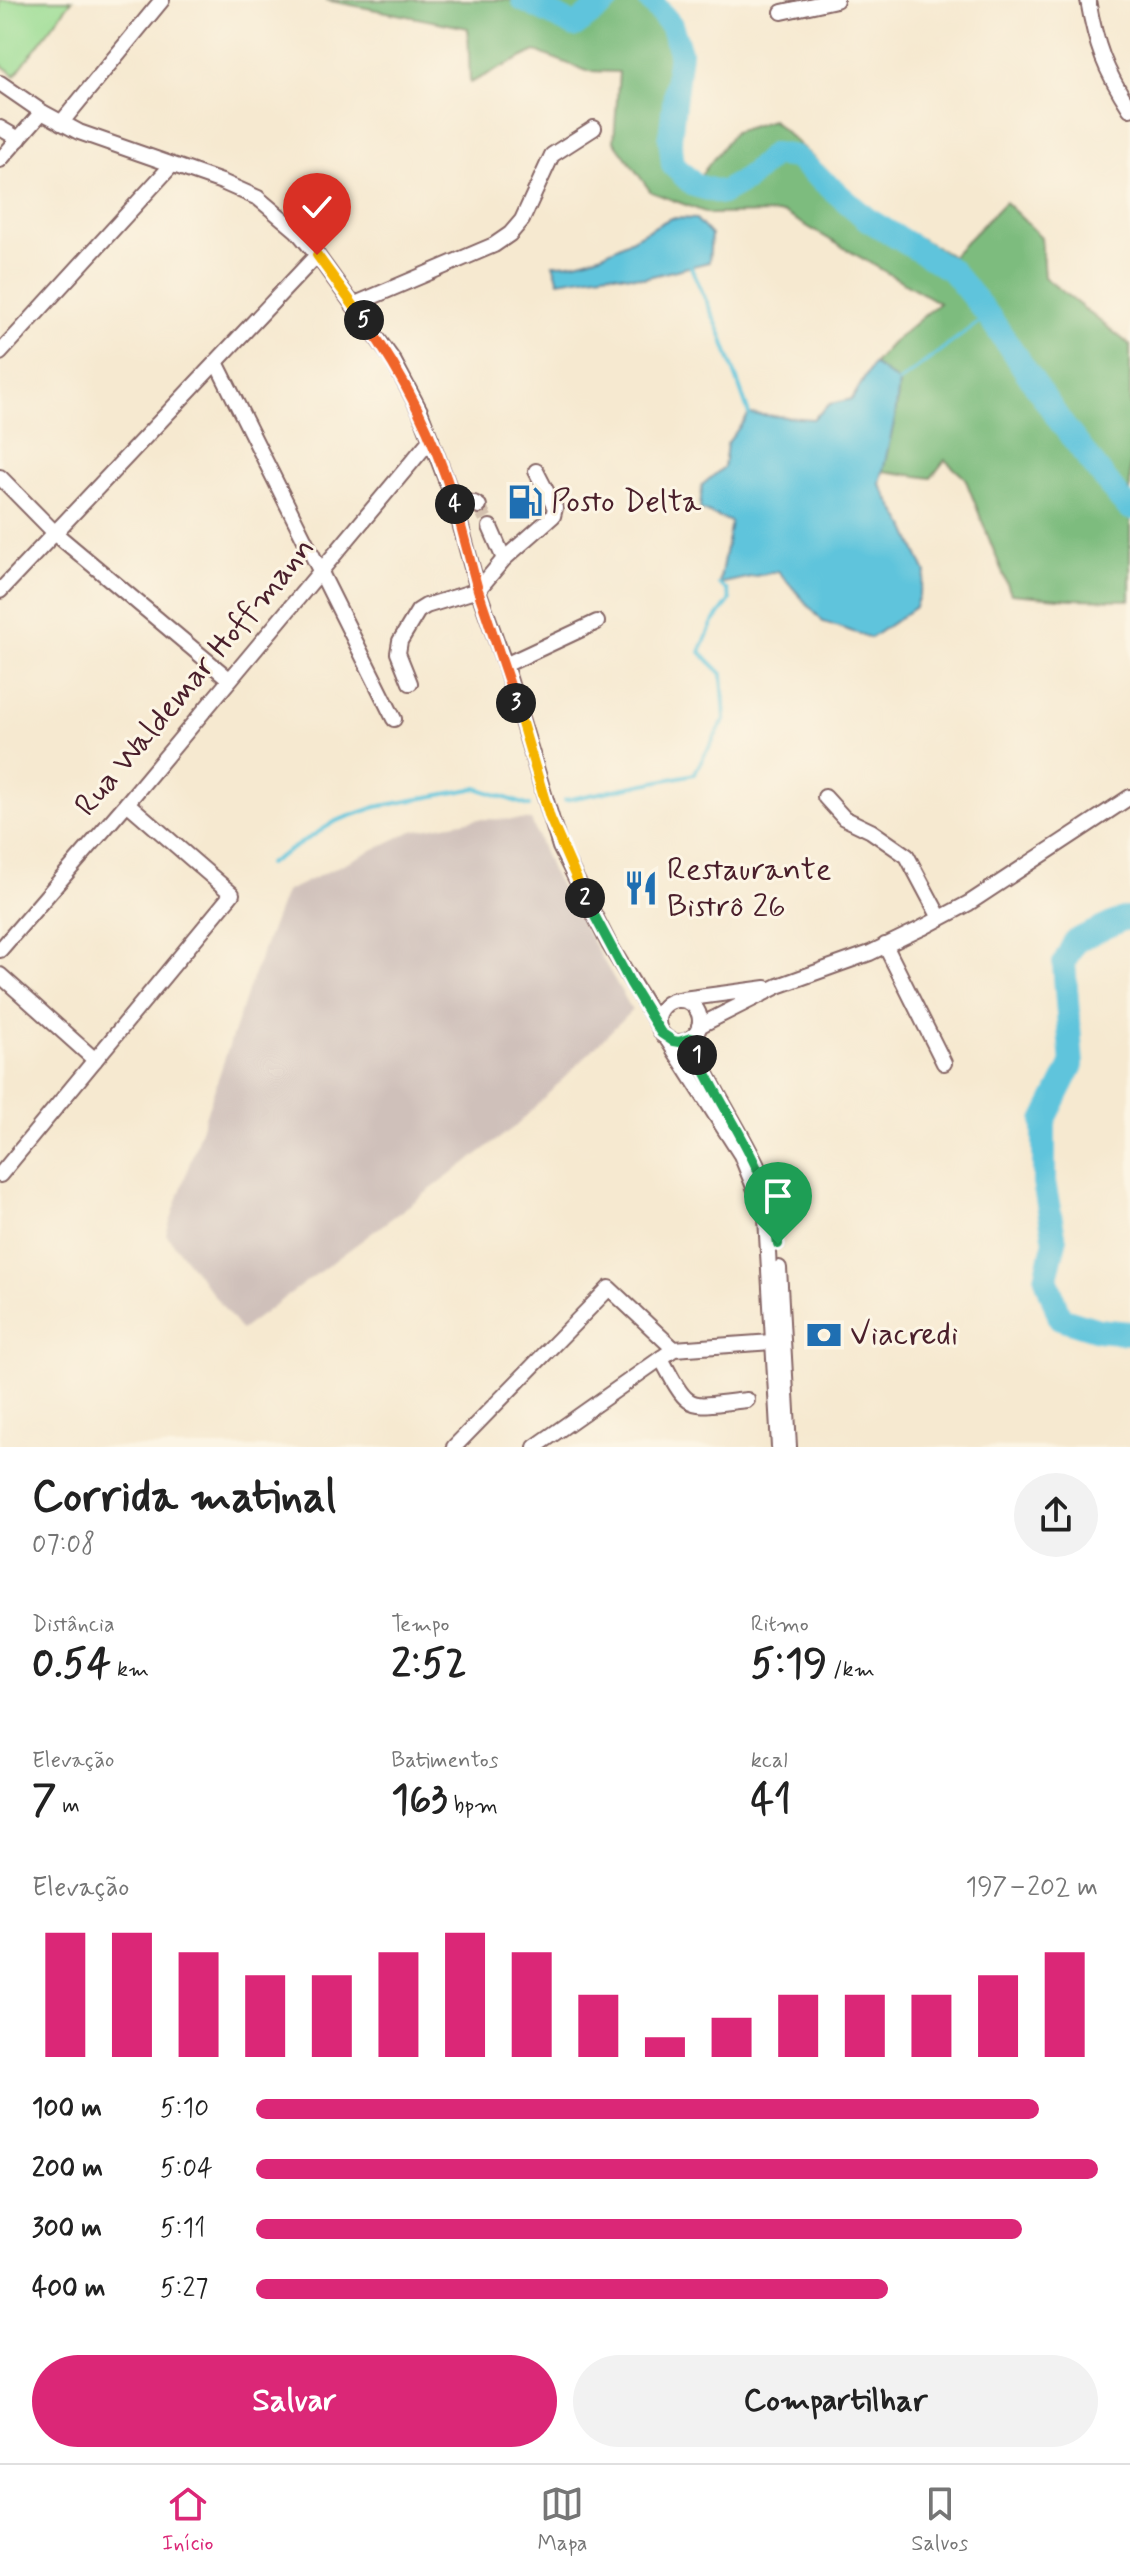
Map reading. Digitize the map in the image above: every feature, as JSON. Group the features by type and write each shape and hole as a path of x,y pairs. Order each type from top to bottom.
{"street":[{"path":"61,123 162,0"},
{"path":"782,12 836,0"},
{"path":"1088,0 1100,56 1130,109"},
{"path":"0,83 42,112 100,141 222,182 258,198 297,231 317,255 407,384 454,501 478,590 505,665 560,847 631,984 741,1155 759,1195 766,1217 769,1249 779,1447"},
{"path":"0,160 42,112"},
{"path":"0,128 19,139"},
{"path":"353,305 494,245 510,234 522,220 552,155 594,128"},
{"path":"0,353 172,165"},
{"path":"0,591 317,255"},
{"path":"216,362 394,719"},
{"name":"Rua Waldemar Hoffmann","path":"0,950 431,439"},
{"path":"410,683 398,653 400,641 418,611 478,590 504,559 544,526 555,511 536,471"},
{"path":"0,477 56,534 229,679"},
{"path":"454,501 479,506"},
{"path":"490,527 504,559"},
{"path":"505,665 597,622"},
{"path":"825,797 844,818 871,831 907,856 940,918"},
{"path":"667,1039 679,1042 778,986 885,945 969,903 1130,797"},
{"path":"0,1175 232,894 127,803"},
{"path":"885,945 944,1063"},
{"path":"0,975 95,1060"},
{"path":"631,984 666,1003"},
{"path":"658,1025 659,1013 666,1003 778,986"},
{"path":"682,999 698,1012 695,1032 711,1086 759,1169 775,1216 789,1447"},
{"path":"454,1447 609,1288 674,1349"},
{"path":"535,1447 674,1349 772,1342"},
{"path":"661,1358 682,1397 694,1405 747,1400"}],"shaded area":[{"path":"479,819 531,820 551,870 632,1010 516,1126 241,1330 166,1234 246,995 285,892 412,831"}],"green space":[{"path":"0,0 72,0 15,75 0,64"},
{"path":"326,0 650,0 680,52 670,139 673,165 694,184 734,132 772,120 872,212 952,256 1005,202 1041,237 1044,277 1130,345 1130,600 1011,594 965,478 945,460 931,478 882,471 895,418 899,383 873,364 891,344 939,303 784,213 710,214 651,192 614,141 619,72 587,71 535,51 470,83 468,28"}],"water":[{"path":"671,218 696,219 711,235 709,262 644,278 609,273 559,281 553,264 600,255"},
{"path":"873,364 899,382 895,418 880,484 905,526 926,573 915,607 871,638 823,622 778,571 719,584 731,522 700,509 702,485 724,467 727,444 749,414 813,419 830,404 852,399"}],"waterway":[{"path":"523,0 575,26 609,0"},
{"path":"650,0 671,25 680,52 670,138 673,165 694,185 722,193 747,179 774,154 795,157 867,219 951,270 988,315 1062,424 1130,508"},
{"path":"691,267 721,334 749,414"},
{"path":"899,382 988,315"},
{"path":"565,800 694,774 725,719 722,674 700,652 712,624 730,600 727,590 719,584"},
{"path":"268,864 336,821 376,807 477,788 529,806"},
{"path":"1130,919 1123,919 1075,941 1064,963 1072,1065 1044,1121 1044,1183 1055,1241 1046,1278 1060,1318 1098,1330 1130,1333"}],"tunnel":[{"path":"479,506 490,527"}],"place":[{"name":"Posto Delta","path":"525,502"},
{"name":"Restaurante Bistrô 26","path":"641,888"},
{"name":"Viacredi","path":"824,1335"}],"route":[{"path":"317,255 393,360 420,411 454,501 478,590 505,665 550,818 570,869 631,984 661,1033 667,1039 679,1042 691,1038 711,1086 767,1187 778,1244"}]}
